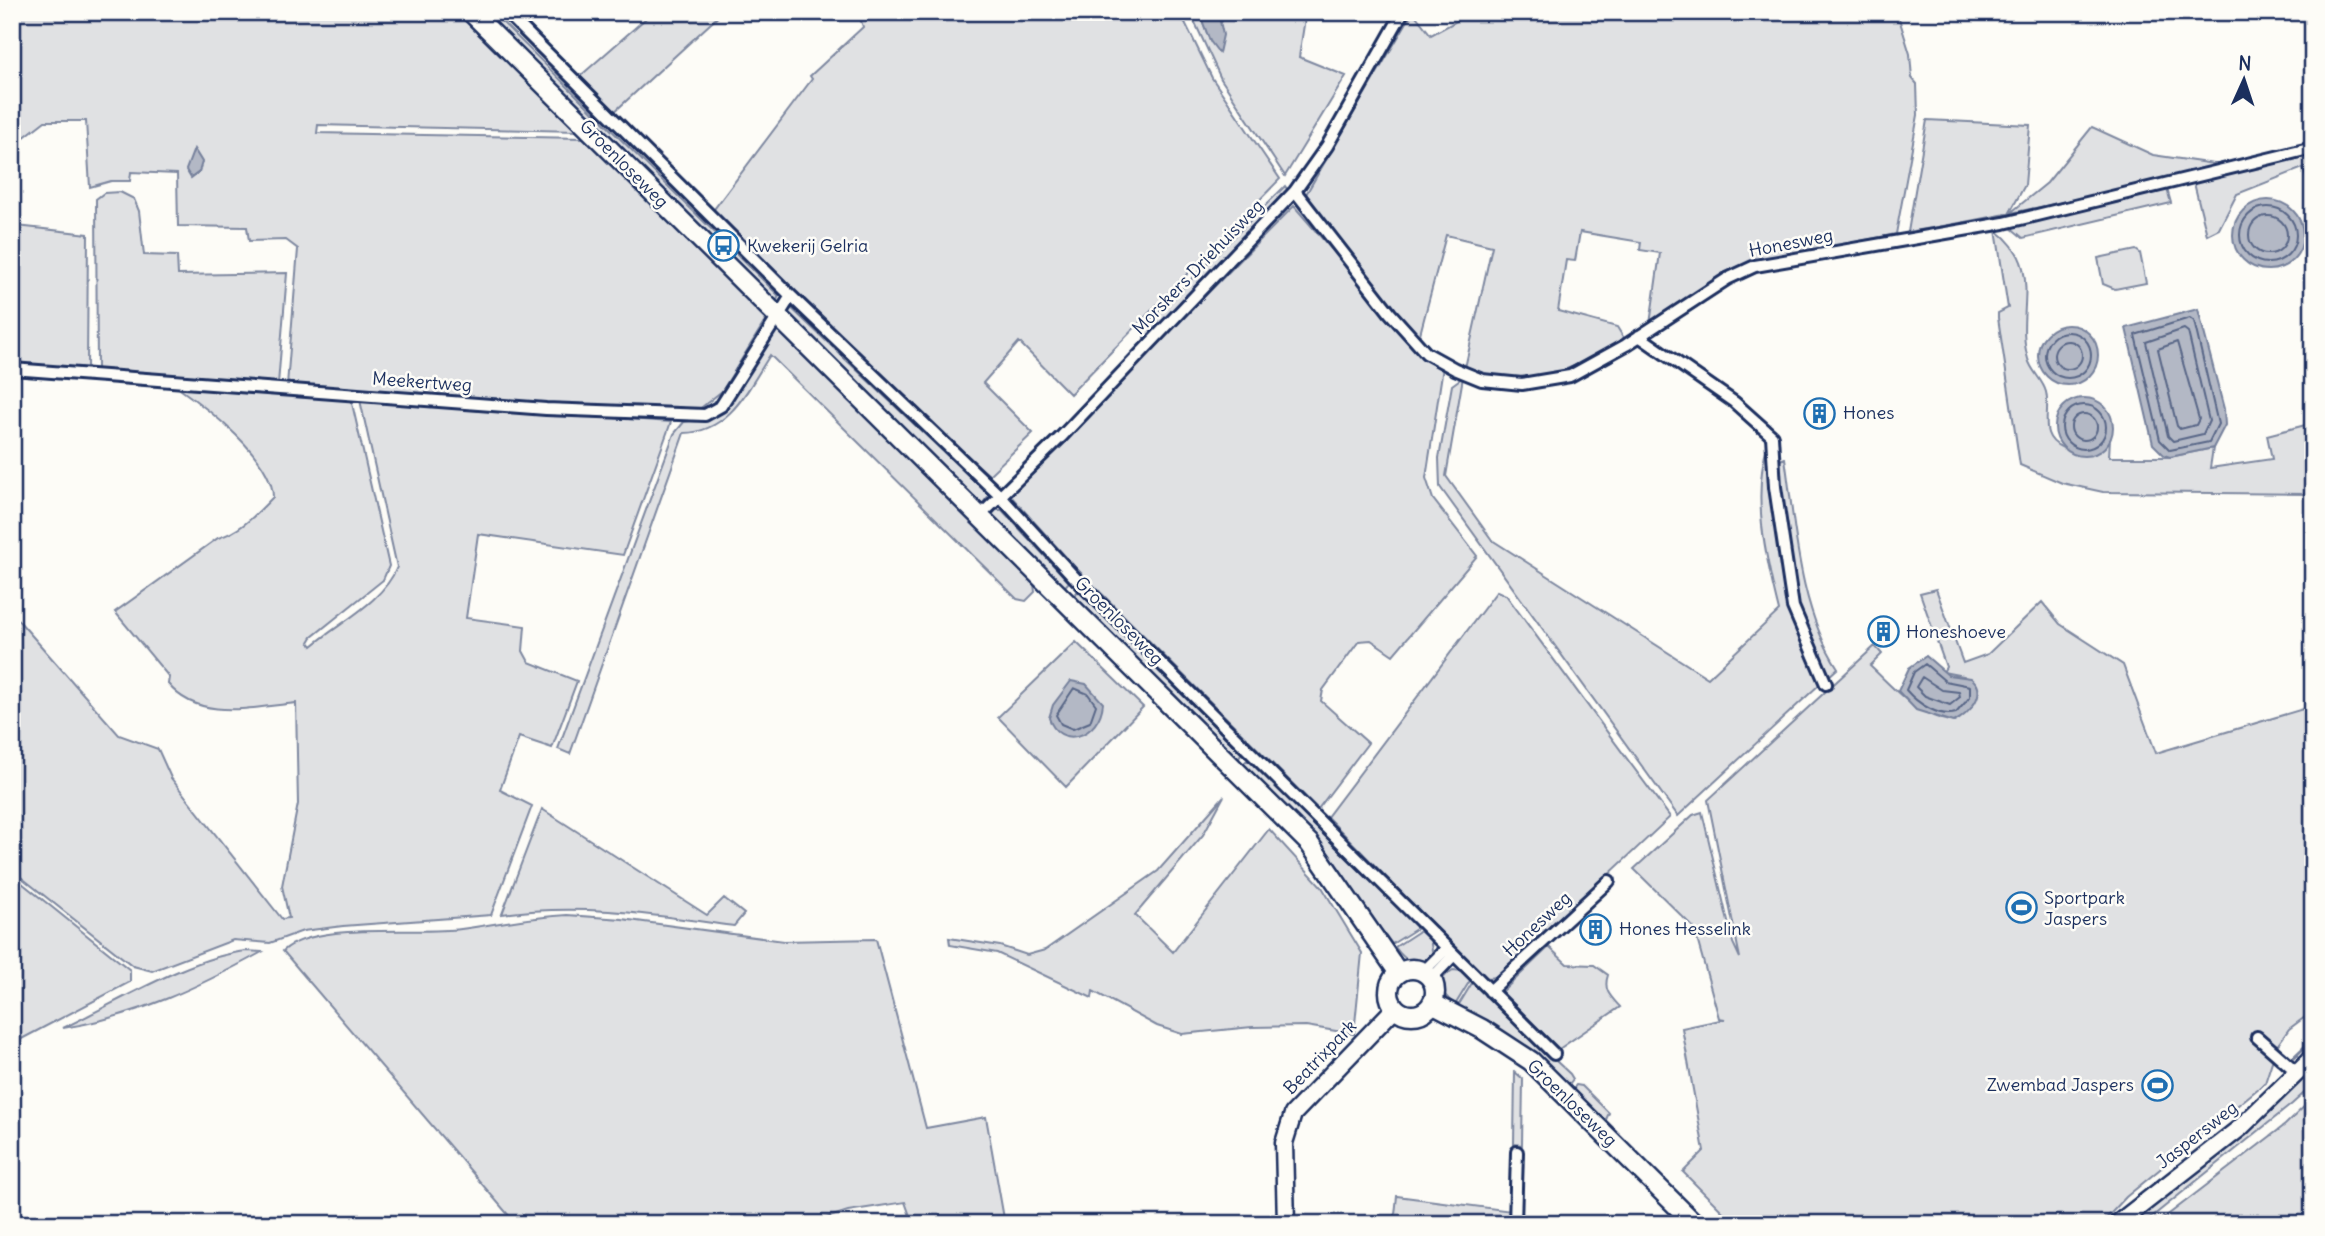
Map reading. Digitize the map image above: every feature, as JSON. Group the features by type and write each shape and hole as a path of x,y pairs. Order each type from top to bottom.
{"main road":[{"name":"Groenloseweg","path":"471,12 1309,843 1398,972"},
{"path":"1411,968 1427,975 1435,988 1432,1003 1418,1014 1406,1014 1395,1009 1388,993 1391,981 1398,972 1411,968"},
{"name":"Groenloseweg","path":"1432,1003 1482,1029 1531,1061 1695,1224"}],"street":[{"name":"Groenloseweg","path":"506,12 790,296 1000,496 1077,580 1554,1054"},
{"name":"Morskers Driehuisweg","path":"980,516 1061,437 1295,191 1327,146 1403,12"},
{"name":"Honesweg","path":"1295,191 1407,333 1426,352 1466,374 1500,383 1550,381 1570,376 1639,336 1727,279 1755,266 2004,223 2313,148"},
{"path":"778,316 790,296"},
{"name":"Meekertweg","path":"12,369 546,409 705,415 721,406 778,316"},
{"path":"1639,336 1734,402 1772,436 1774,487 1793,607 1826,684"},
{"name":"Honesweg","path":"1490,991 1609,881"},
{"path":"1427,975 1451,951"},
{"name":"Beatrixpark","path":"1286,1224 1284,1143 1293,1114 1395,1009"},
{"path":"2257,1037 2298,1073"},
{"name":"Jaspersweg","path":"2117,1224 2240,1128 2313,1057"},
{"path":"1515,1224 1517,1152"}],"shaded area":[{"path":"12,12 458,12 577,131 318,125 317,133 584,138 767,318 722,391 697,411 619,409 287,385 298,249 286,240 249,241 247,227 178,226 177,174 131,172 130,181 111,181 90,187 86,121 45,121 23,138 12,138"},
{"path":"476,12 492,12 779,296 773,308"},
{"path":"653,12 723,12 613,113 578,78"},
{"path":"858,12 1180,12 1212,78 1280,179 1070,394 1019,342 983,383 1033,433 989,475 903,398 712,212 812,79 810,76 863,27"},
{"path":"1190,12 1199,12 1210,41 1222,21 1218,12 1274,12 1286,16 1306,12 1299,57 1346,76 1285,176 1221,79"},
{"path":"1413,12 1431,35 1473,12 1897,12 1910,54 1912,78 1917,84 1918,115 1896,234 1757,261 1650,324 1660,253 1640,250 1641,242 1580,232 1575,261 1566,260 1558,311 1617,327 1625,340 1585,361 1548,375 1510,378 1465,368 1492,246 1446,235 1419,338 1302,201"},
{"path":"1927,120 2030,125 2025,185 2009,213 1908,232"},
{"path":"2092,127 2153,155 2221,165 2104,193 2010,213 2047,183"},
{"path":"2313,153 2313,200 2303,168 2237,194 2219,229 2207,235 2194,183"},
{"path":"1285,186 1289,192 1144,341 1144,326"},
{"path":"2167,189 2171,203 2023,238 2010,227"},
{"path":"120,192 134,199 139,211 144,255 177,256 178,275 287,273 278,384 97,371 96,199 104,193"},
{"path":"1294,206 1415,346 1443,367 1426,478 1433,499 1477,556 1393,655 1371,640 1359,641 1323,690 1321,701 1368,743 1318,809 1075,567 1009,494"},
{"path":"17,226 88,234 87,370 12,365 12,283 20,268 21,248"},
{"path":"1996,230 2011,244 2020,259 2024,275 2024,324 2028,359 2046,392 2048,431 2055,443 2074,452 2094,454 2110,438 2109,457 2170,457 2213,448 2210,468 2272,459 2267,435 2313,423 2313,494 2103,492 2062,483 2020,465 1998,318 1998,313 2008,308"},
{"path":"2136,250 2140,253 2146,283 2115,289 2103,284 2098,258"},
{"path":"787,304 989,495 979,508 779,315"},
{"path":"773,324 1010,559 1034,584 1035,592 1026,601 1017,599 770,355 745,394 726,417 700,431 684,433 570,754 558,749 674,434 684,422 707,418"},
{"path":"1463,377 1446,476 1492,540 1708,678 1779,611 1762,527 1761,484 1768,443 1778,536 1789,595 1820,684 1678,816 1440,487 1439,458 1452,385"},
{"path":"177,387 351,399 389,566 383,580 312,637 309,642 312,646 360,611 382,591 397,567 360,400 671,422 623,555 478,534 466,618 525,626 523,651 529,662 577,681 552,748 519,737 500,790 532,806 491,915 303,931 270,943 233,940 152,971 133,966 12,870 12,613 119,735 158,749 171,778 282,919 289,918 282,886 298,804 296,703 245,709 211,708 195,704 168,684 169,677 115,612 218,538 241,526 273,497 270,482 251,451 221,421"},
{"path":"1785,458 1807,594 1825,645 1838,668 1828,677 1802,617 1787,560 1778,461"},
{"path":"996,510 1002,510 1069,582 1062,590 989,518"},
{"name":"Sportpark Jaspers","path":"1936,589 1963,663 1988,654 2042,602 2060,624 2123,665 2156,753 2313,706 2313,1011 2289,1029 2277,1046 2265,1083 2126,1197 2101,1224 1735,1224 1683,1172 1704,1151 1682,1028 1725,1019 1719,1018 1694,928 1634,869 1693,815 1702,812 1733,943 1740,958 1708,800 1875,646 1882,654 1870,666 1917,708 1953,722 1972,707 1964,676 1943,672 1946,667 1920,593"},
{"path":"1078,591 1241,753 1238,762 1071,599"},
{"path":"1497,591 1506,595 1670,817 1500,977 1486,978 1327,817"},
{"path":"1076,642 1143,707 1066,787 998,717"},
{"path":"1246,761 1252,761 1416,924 1416,929 1392,944 1330,860 1242,765"},
{"path":"1224,796 1203,835 1135,915 1173,952 1269,829 1322,887 1362,953 1354,1034 1306,1026 1252,1027 1182,1034 1157,1026 1093,991 1092,998 997,953 950,945 949,938 1000,946 1027,955 1045,950 1158,871"},
{"path":"542,809 707,915 724,898 744,914 734,926 647,914 590,910 502,914"},
{"path":"12,875 130,970 130,982 12,1044"},
{"path":"567,915 622,919 784,941 876,939 926,1128 986,1117 1005,1224 913,1224 905,1202 848,1211 808,1224 516,1224 283,951 298,942 342,932 461,929"},
{"path":"1421,930 1430,939 1433,956 1418,964 1408,960 1395,947"},
{"path":"1549,947 1567,964 1594,965 1608,975 1607,989 1620,1007 1559,1049 1502,992"},
{"path":"247,951 262,952 166,999 116,1016 63,1028 178,971 225,955"},
{"path":"1453,970 1462,971 1471,979 1455,1005 1442,987 1444,978"},
{"path":"1472,983 1570,1074 1573,1079 1566,1088 1514,1041 1458,1006"},
{"path":"2313,1065 2313,1085 2292,1104 2143,1224 2129,1224 2248,1129"},
{"path":"1515,1072 1523,1079 1522,1145 1514,1144"},
{"path":"1576,1085 1582,1086 1609,1113 1604,1124 1571,1091"},
{"path":"2313,1098 2313,1224 2156,1224 2285,1125"},
{"path":"1397,1196 1512,1211 1511,1224 1394,1224"}],"water":[{"path":"1199,12 1218,12 1223,35 1219,53 1210,41"},
{"path":"194,149 202,162 199,172 191,178 186,170"},
{"path":"2268,200 2293,210 2303,235 2293,260 2268,270 2243,260 2233,235 2243,210"},
{"path":"2198,309 2224,409 2225,425 2213,448 2170,457 2153,444 2126,328"},
{"path":"2068,325 2085,330 2093,338 2098,355 2093,372 2085,380 2068,385 2051,380 2043,372 2038,355 2043,338 2051,330"},
{"path":"2084,398 2105,406 2113,427 2105,448 2084,456 2063,448 2055,427 2063,406"},
{"path":"1926,656 1948,675 1971,678 1976,684 1978,696 1975,703 1954,722 1916,710 1898,691 1909,668"},
{"path":"1071,681 1086,684 1103,703 1095,725 1079,736 1070,737 1054,728 1049,718 1053,705"}],"waterway":[{"path":"2293,1058 2313,1039"}],"place":[{"name":"Kwekerij Gelria","path":"724,246"},
{"name":"Hones","path":"1820,413"},
{"name":"Honeshoeve","path":"1883,632"},
{"name":"Sportpark Jaspers","path":"2021,908"},
{"name":"Hones Hesselink","path":"1596,929"},
{"name":"Zwembad Jaspers","path":"2157,1085"}]}
